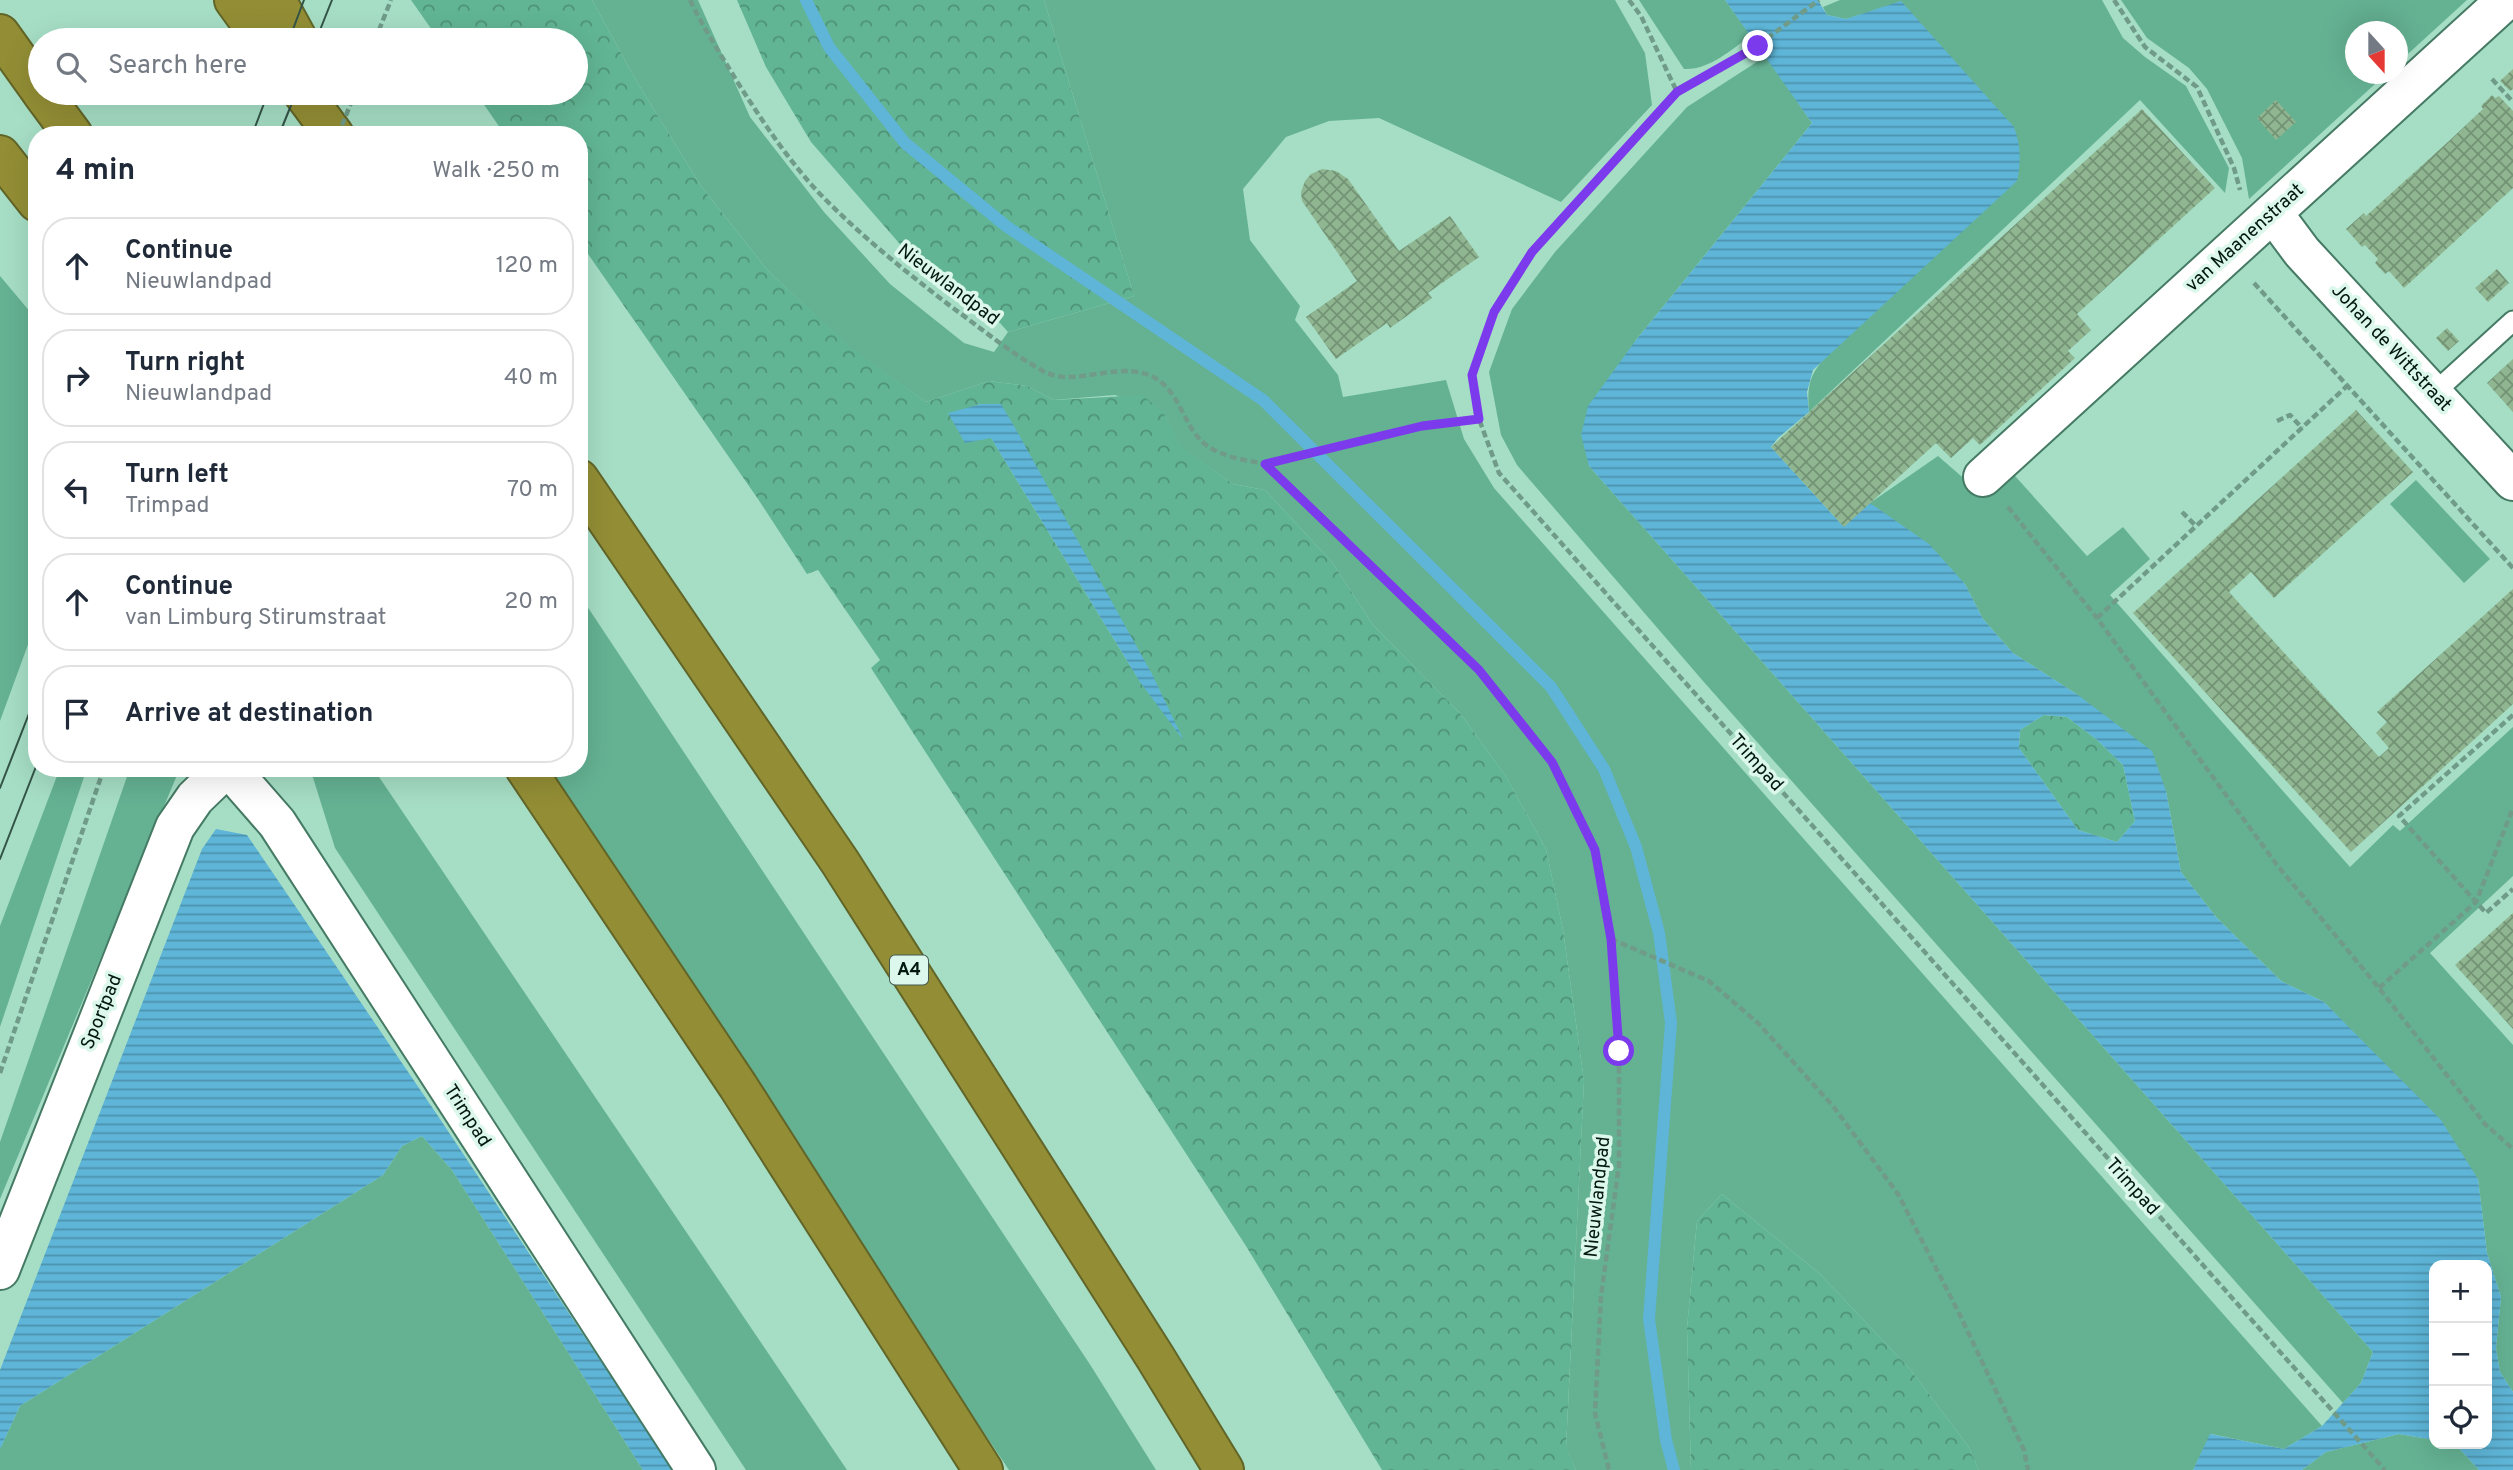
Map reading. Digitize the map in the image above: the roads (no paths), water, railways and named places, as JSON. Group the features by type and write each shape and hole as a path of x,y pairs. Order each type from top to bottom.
{"highway":[{"path":"234,0 255,28"},
{"path":"276,0 291,28"},
{"path":"0,34 28,73"},
{"path":"51,105 66,126"},
{"path":"312,105 329,126"},
{"path":"334,105 345,126"},
{"path":"0,155 28,191"},
{"name":"A4","path":"588,492 840,862 1155,1356 1224,1470"},
{"path":"530,777 738,1086 983,1470"}],"street":[{"name":"van Maanenstraat","path":"1983,477 2506,0"},
{"name":"Johan de Wittstraat","path":"2273,212 2302,252 2513,481"},
{"name":"Sportpad","path":"0,1270 175,827 195,797 218,777"},
{"name":"Trimpad","path":"236,777 277,822 696,1470"}],"lane":[{"path":"2434,393 2513,321"}],"water":[{"path":"1725,0 1818,0 1827,15 1846,19 1901,1 2014,127 2019,147 2017,181 1813,370 1807,392 1809,412 1771,447 1843,526 1870,503 1929,544 1965,584 1983,619 2013,653 2078,695 2152,751 2166,791 2181,872 2216,917 2281,981 2324,1002 2441,1120 2478,1179 2489,1260 2429,1260 2429,1439 2399,1434 2326,1452 2302,1470 2193,1470 2210,1434 2284,1449 2322,1426 2361,1383 2373,1352 1589,466 1581,435 1588,406 1636,340 1812,123","holes":["2044,715 2067,717 2096,739 2123,765 2135,821 2117,842 2078,830 2019,748 2020,730"]},
{"path":"981,404 1001,404 1152,674 1184,741 1140,682 991,438 965,443 948,413"},
{"path":"216,829 247,835 673,1470 643,1470 452,1170 422,1136 402,1146 383,1175 20,1406 0,1449 0,1370 202,849"},
{"path":"2492,1269 2501,1297 2496,1348 2500,1372 2513,1392 2513,1470 2479,1470 2460,1449 2492,1449"}],"waterway":[{"path":"806,0 829,47 905,143 1006,226 1263,400 1551,687 1604,769 1636,847 1659,933 1671,1023 1649,1319 1666,1440 1674,1470"}],"tram line":[{"path":"294,28 304,0"},
{"path":"321,28 332,0"},
{"path":"255,126 263,105"},
{"path":"283,126 291,105"},
{"path":"0,788 28,716"},
{"path":"0,859 32,777"}]}
